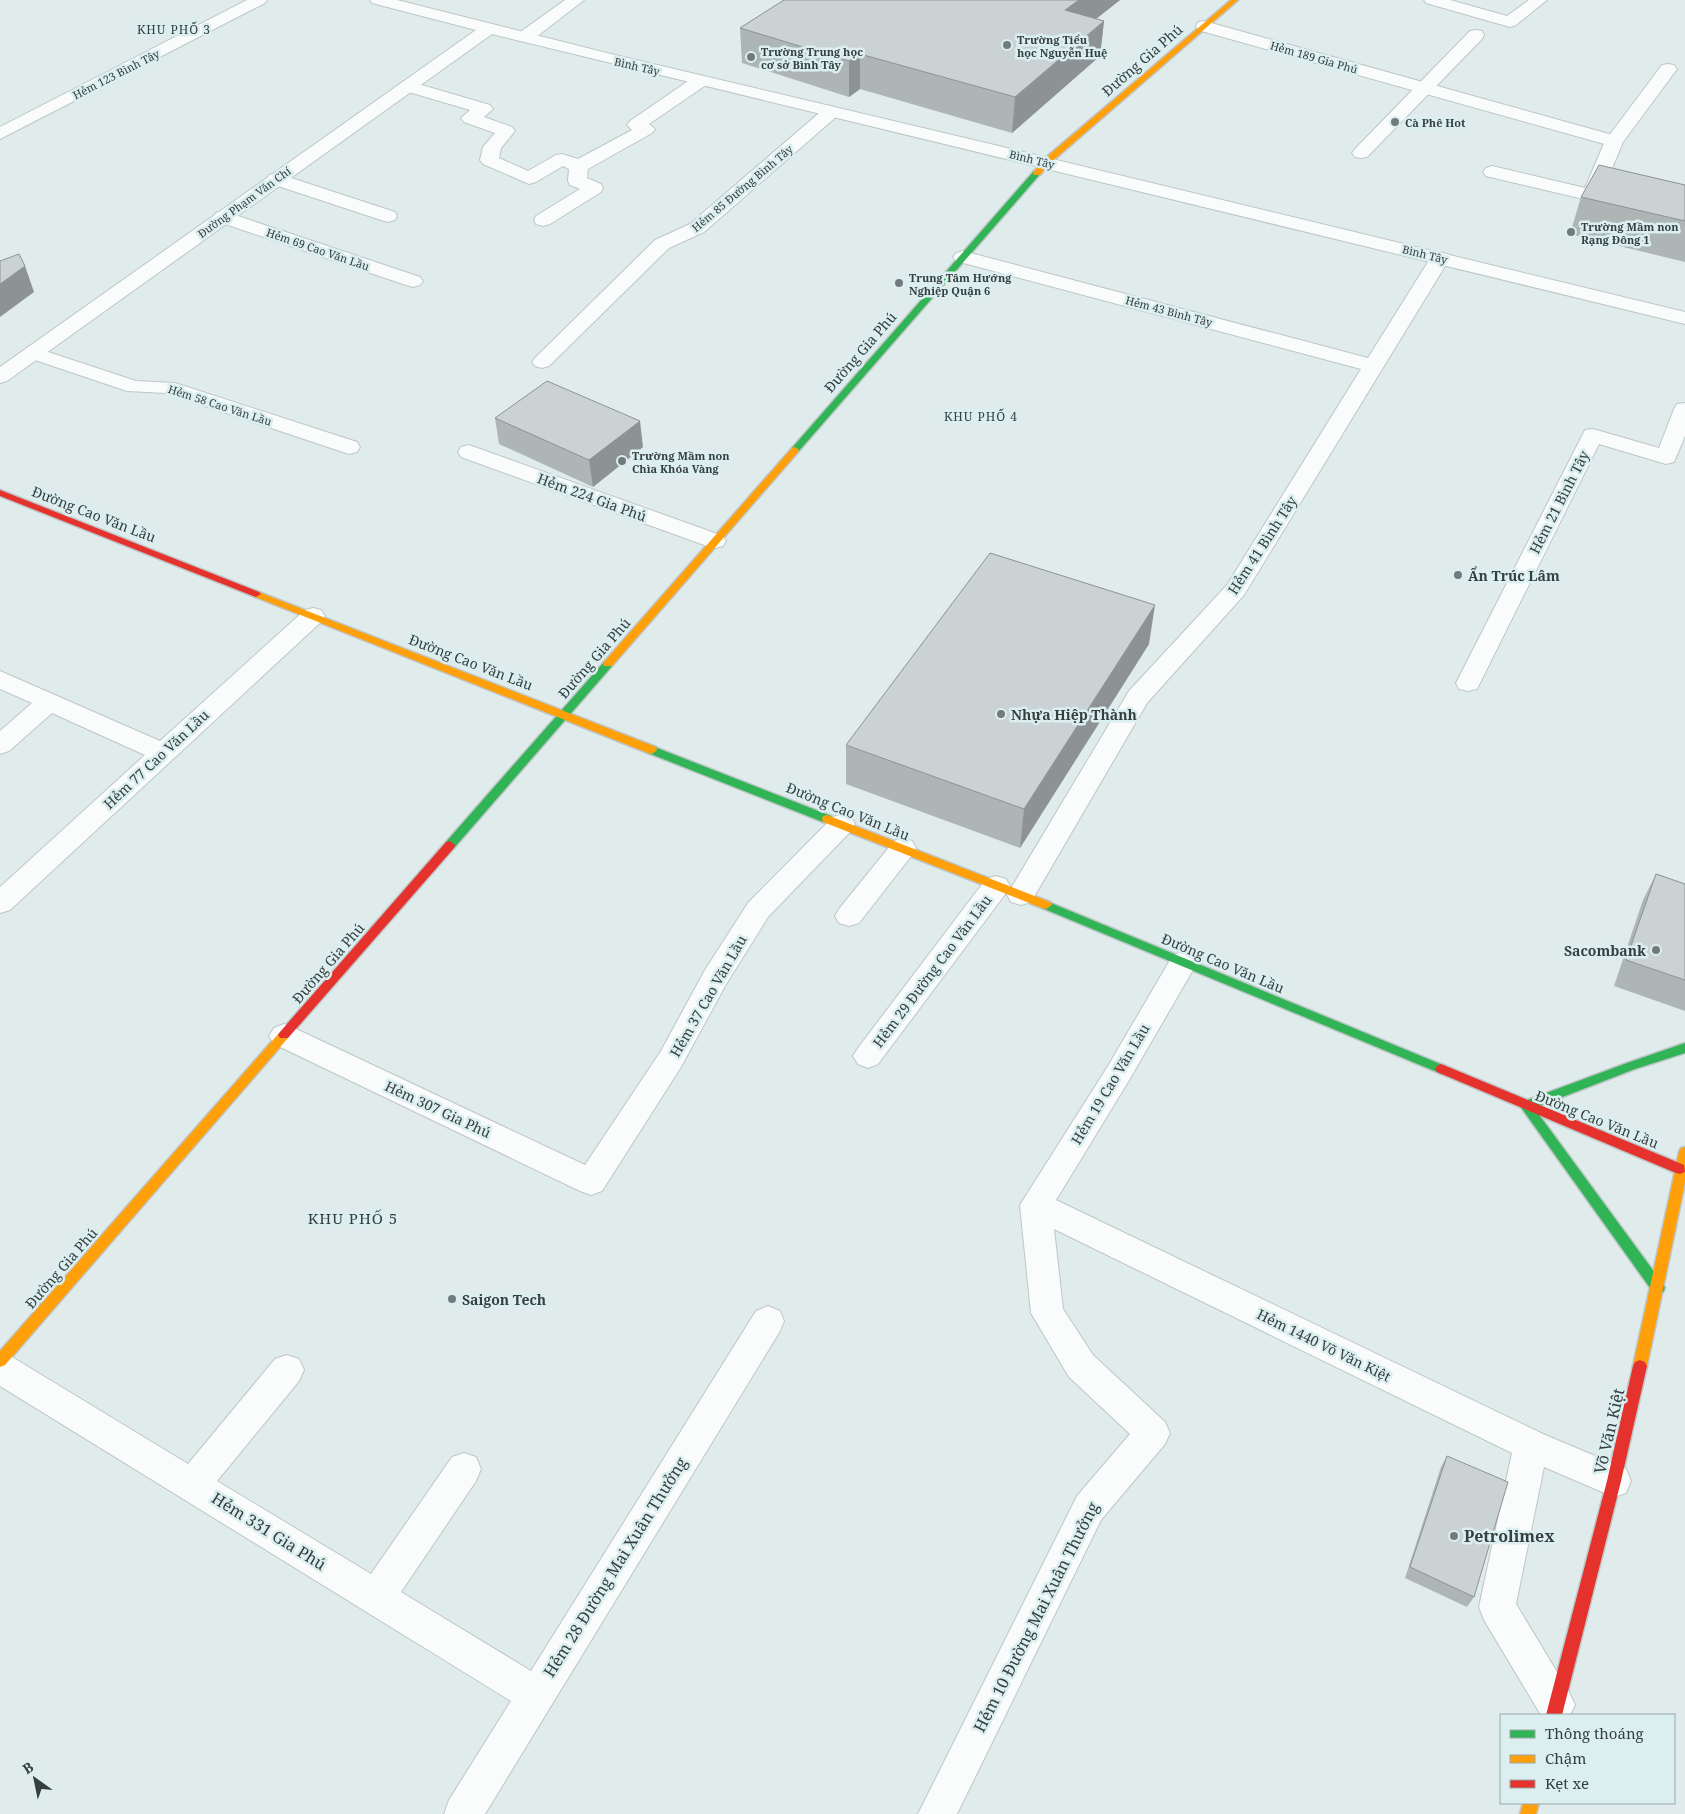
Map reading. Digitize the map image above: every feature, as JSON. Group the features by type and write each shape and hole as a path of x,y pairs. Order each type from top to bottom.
{"main road":[{"name":"Đường Gia Phú","path":"0,1361 1046,162 1236,0"},
{"name":"Đường Cao Văn Lầu","path":"0,493 1009,890 1682,1170"},
{"path":"1658,1288 1526,1106 1631,1066 1685,1048"},
{"name":"Võ Văn Kiệt","path":"1555,1710 1614,1482 1658,1288 1685,1152"}],"street":[{"name":"Hẻm 123 Bình Tây","path":"0,134 259,0"},
{"name":"Bình Tây","path":"378,0 700,81 1046,162 1685,318"},
{"path":"525,37 576,0"},
{"path":"1432,0 1510,22 1539,0"},
{"name":"Hẻm 189 Gia Phú","path":"1204,26 1614,140"},
{"name":"Đường Phạm Văn Chí","path":"0,377 488,29"},
{"path":"1361,153 1476,35"},
{"path":"1591,195 1614,140 1668,69"},
{"path":"408,86 484,109 470,118 513,127 492,147 489,160 529,178 562,160 579,166 646,129 629,123 700,81"},
{"name":"Hẻm 85 Đường Bình Tây","path":"542,362 662,244 697,228 832,112"},
{"path":"543,220 594,188 577,181 579,166"},
{"path":"1492,172 1685,217"},
{"path":"276,179 388,216"},
{"name":"Hẻm 69 Cao Văn Lầu","path":"223,217 413,281"},
{"name":"Hẻm 43 Bình Tây","path":"963,257 1374,366"},
{"name":"Hẻm 41 Bình Tây","path":"1009,890 1138,697 1236,590 1440,258"},
{"name":"Hẻm 58 Cao Văn Lầu","path":"33,353 134,388 168,387 349,447"},
{"name":"Hẻm 21 Bình Tây","path":"1468,683 1593,435 1666,456 1685,410"},
{"name":"Hẻm 224 Gia Phú","path":"469,452 715,541"},
{"name":"Hẻm 77 Cao Văn Lầu","path":"0,903 313,616"},
{"path":"0,679 163,753"},
{"path":"0,745 49,702"},
{"name":"Hẻm 37 Cao Văn Lầu","path":"591,1182 672,1059 715,978 758,910 842,824"},
{"path":"849,916 903,848"},
{"name":"Hẻm 29 Đường Cao Văn Lầu","path":"868,1056 1009,890"},
{"name":"Hẻm 19 Cao Văn Lầu","path":"1036,1205 1118,1074 1183,963"},
{"name":"Hẻm 307 Gia Phú","path":"284,1036 591,1182"},
{"name":"Hẻm 1440 Võ Văn Kiệt","path":"1036,1205 1531,1445 1614,1482"},
{"name":"Hẻm 10 Đường Mai Xuân Thưởng","path":"937,1814 1089,1508 1153,1433 1081,1366 1047,1313 1036,1205"},
{"name":"Hẻm 28 Đường Mai Xuân Thưởng","path":"463,1814 768,1321"},
{"name":"Hẻm 331 Gia Phú","path":"0,1368 536,1695"},
{"path":"193,1484 287,1370"},
{"path":"1531,1445 1497,1607 1555,1710"},
{"path":"377,1597 464,1469"}],"building":[{"path":"784,0 1079,0 1065,10 1104,21 1015,97 860,54 849,61 740,28"},
{"path":"1599,165 1685,185 1685,221 1581,197"},
{"path":"19,254 25,266 0,284 0,261"},
{"path":"547,381 640,421 589,460 495,418"},
{"name":"Nhựa Hiệp Thành","path":"990,553 1155,605 1024,809 846,745"},
{"path":"1656,874 1685,884 1685,980 1626,960"},
{"name":"Petrolimex","path":"1447,1456 1508,1482 1474,1597 1410,1567"}],"traffic: fast":[{"path":"795,450 1037,173"},
{"path":"450,845 608,664"},
{"path":"652,750 827,819"},
{"path":"1046,905 1441,1069"},
{"path":"1658,1288 1526,1106 1631,1066 1685,1048"}],"traffic: slow":[{"path":"1037,173 1046,162 1235,0"},
{"path":"608,664 795,450"},
{"path":"256,594 652,750"},
{"path":"827,819 1046,905"},
{"path":"0,1361 284,1035"},
{"path":"1640,1366 1685,1152"},
{"path":"1528,1814 1531,1804"}],"traffic: jam":[{"path":"0,493 256,594"},
{"path":"284,1035 450,845"},
{"path":"1441,1069 1680,1169"},
{"path":"1554,1714 1614,1481 1640,1366"}],"place":[{"name":"Trường Tiểu học Nguyễn Huệ","path":"1007,45"},
{"name":"Trường Trung học cơ sở Bình Tây","path":"751,57"},
{"name":"Cà Phê Hot","path":"1395,122"},
{"name":"Trường Mầm non Rạng Đông 1","path":"1571,232"},
{"name":"Trung Tâm Hướng Nghiệp Quận 6","path":"899,283"},
{"name":"Trường Mầm non Chìa Khóa Vàng","path":"622,461"},
{"name":"Ẩn Trúc Lâm","path":"1458,575"},
{"name":"Nhựa Hiệp Thành","path":"1001,714"},
{"name":"Sacombank","path":"1656,950"},
{"name":"Saigon Tech","path":"452,1299"},
{"name":"Petrolimex","path":"1454,1536"}],"district":[{"name":"KHU PHỐ 3","path":"174,29"},
{"name":"KHU PHỐ 4","path":"981,416"},
{"name":"KHU PHỐ 5","path":"353,1218"}]}
